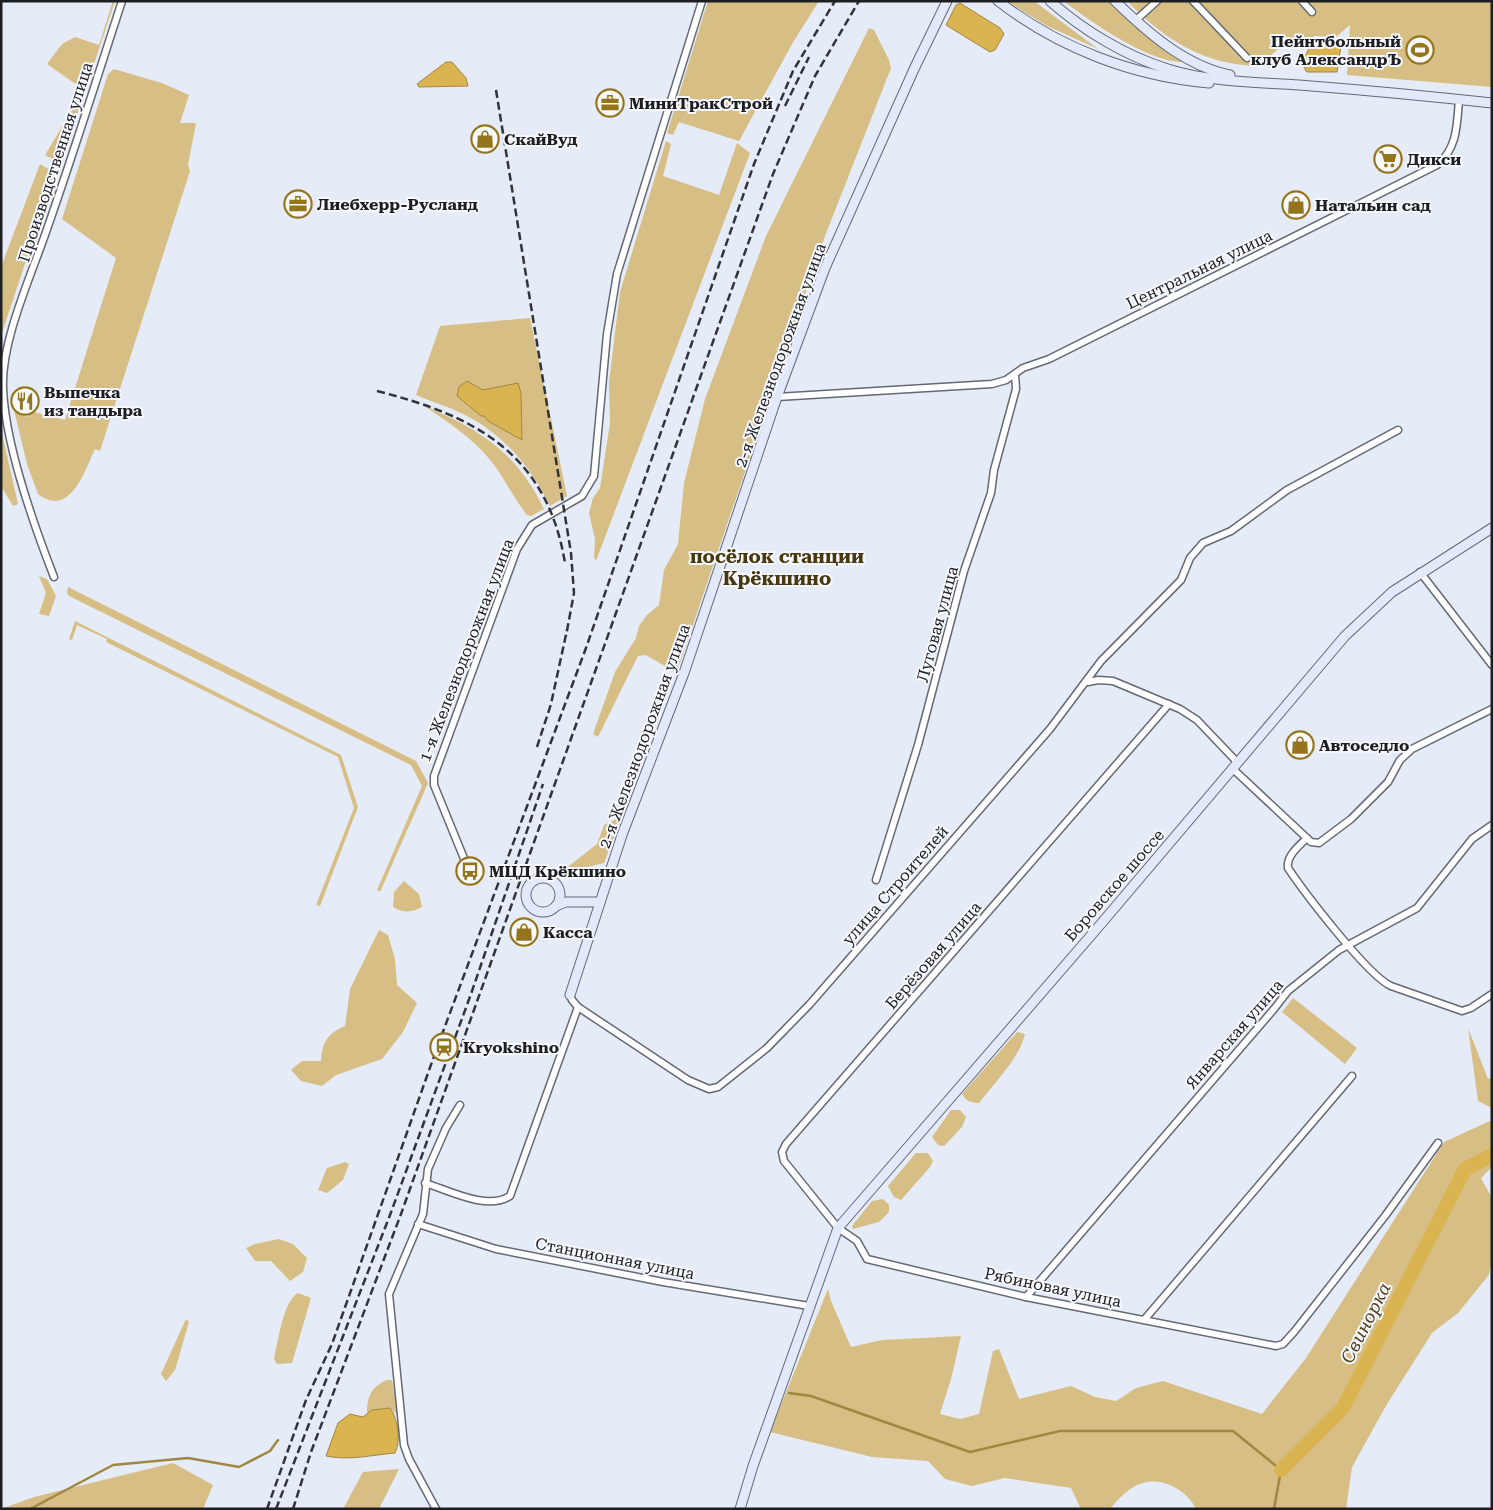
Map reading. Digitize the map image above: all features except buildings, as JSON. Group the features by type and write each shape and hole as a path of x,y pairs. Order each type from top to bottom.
{"main road":[{"name":"2-я Железнодорожная улица","path":"570,995 599,902 630,813 684,673 777,397 842,228 947,1"},
{"path":"998,1 1052,38 1100,58 1148,74 1186,81 1229,84 1282,84"},
{"path":"1050,1 1083,27 1140,58 1168,69 1227,79 1492,103"},
{"path":"1116,1 1167,46 1202,66 1224,73 1272,83"},
{"name":"Боровское шоссе","path":"740,1509 753,1466 838,1228 1345,636 1384,598 1420,572 1492,528"},
{"path":"563,899 557,885 548,879 533,881 527,889 526,900 535,910 548,911 563,899 599,902"}],"street":[{"name":"Производственная улица","path":"54,577 8,431 3,389 4,366 17,318 122,1"},
{"name":"1-я Железнодорожная улица","path":"464,871 465,861 460,846 434,785 435,773 517,549 532,525 582,496 594,476 607,334 617,274 702,1"},
{"path":"1136,20 1157,1"},
{"path":"1193,1 1248,58"},
{"path":"1302,1 1312,12"},
{"name":"Центральная улица","path":"777,397 992,384 1006,380 1023,368 1049,359 1433,167 1444,158 1455,138 1460,99"},
{"name":"Луговая улица","path":"876,880 918,745 964,571 991,494 994,470 1016,389 1015,374"},
{"name":"улица Строителей","path":"578,1007 688,1080 709,1090 718,1087 762,1053 809,1005 1050,728 1077,692 1088,682 1102,661 1181,580 1190,558 1203,543 1231,531 1287,490 1398,430"},
{"path":"1420,572 1492,665"},
{"path":"1088,682 1098,680 1113,681 1169,704 1197,720 1235,766 1309,840 1323,841 1351,819 1392,778 1400,760 1412,749 1492,709"},
{"name":"Берёзовая улица","path":"838,1228 784,1162 783,1148 1169,704"},
{"name":"Январская улица","path":"1026,1296 1255,1032 1283,996 1339,950 1417,908 1472,839 1492,825"},
{"path":"1309,840 1291,855 1288,868 1348,946 1385,984 1454,1009 1467,1010 1492,994"},
{"name":"2-я Железнодорожная улица","path":"570,995 578,1007"},
{"path":"425,1183 474,1199 495,1201 510,1196 578,1007"},
{"path":"1144,1320 1352,1076"},
{"path":"436,1509 409,1459 404,1445 389,1298 391,1287 425,1203 425,1183 428,1169 446,1128 460,1105"},
{"name":"Рябиновая улица","path":"838,1228 857,1241 867,1259 1026,1296 1269,1346 1278,1346 1287,1339 1306,1316 1385,1216 1438,1142"},
{"name":"Станционная улица","path":"418,1224 496,1249 663,1282 809,1306"}],"shaded area":[{"path":"113,1 115,1 61,163 45,155 84,90 47,64 62,44 75,37 99,45"},
{"path":"708,1 819,1 792,44 739,141 679,122 673,135 667,133"},
{"path":"1007,1 1034,1 1098,49 1045,25"},
{"path":"1064,1 1113,1 1184,62 1170,61 1138,49 1104,30"},
{"path":"1127,1 1492,1 1492,87 1347,75 1350,25 1336,37 1314,36 1301,49 1287,41 1259,66 1239,65 1221,61 1187,48 1171,38 1141,15"},
{"path":"960,3 1000,28 1004,34 995,50 990,52 946,25 956,5"},
{"path":"869,28 874,30 891,68 825,236 680,663 675,672 646,655 638,656 598,737 593,734 615,672 636,638 639,626 647,615 659,605 664,570 678,544 684,483 705,399 766,236"},
{"path":"1314,39 1338,42 1341,46 1337,72 1307,72 1304,60"},
{"path":"446,62 452,62 466,78 468,86 419,87 417,84"},
{"path":"114,69 162,83 189,95 180,123 196,123 188,165 190,171 100,451 95,449 75,489 59,500 49,500 38,494 27,464 14,410 27,417 30,411 65,420 116,258 62,219 108,74"},
{"path":"666,141 671,144 663,176 719,195 737,143 750,153 596,561 594,557 595,539 589,513 593,498 600,488 610,423 609,382 620,292"},
{"path":"40,164 55,173 2,333 1,354 1,267"},
{"path":"530,318 567,496 550,506 534,478 515,453 492,432 459,412 416,395 440,326"},
{"path":"467,381 483,390 518,383 521,393 522,440 488,421 457,396 459,387"},
{"path":"423,405 479,434 508,457 533,489 544,509 531,516 527,515 488,457 462,432"},
{"path":"1,429 18,504 13,506 1,486"},
{"path":"39,576 47,579 56,596 49,616 39,614 46,593"},
{"path":"68,587 416,761 428,783 380,892 377,890 422,786 411,765 69,596 67,593"},
{"path":"75,621 341,755 358,807 320,906 316,905 354,808 338,757 106,642 107,639 77,625 72,640 69,639"},
{"path":"616,819 620,821 604,863 575,870 564,870 597,844 604,825"},
{"path":"404,881 419,894 422,907 407,912 393,907 394,892"},
{"path":"379,930 388,935 395,959 397,985 417,1003 403,1032 382,1059 336,1075 322,1086 301,1081 291,1070 302,1061 321,1061 327,1039 334,1032 345,1026 350,989"},
{"path":"1293,998 1357,1048 1345,1064 1282,1012"},
{"path":"1468,1028 1488,1079 1492,1077 1492,1108 1478,1101"},
{"path":"1017,1032 1025,1034 1018,1052 1006,1070 979,1103 967,1100 962,1094"},
{"path":"951,1110 960,1110 966,1117 962,1127 944,1146 938,1145 932,1137"},
{"path":"1492,1120 1492,1167 1481,1178 1492,1198 1492,1264 1488,1276 1458,1313 1432,1333 1387,1404 1352,1467 1346,1509 1196,1509 1188,1497 1176,1488 1162,1483 1147,1482 1131,1489 1110,1509 1081,1509 1071,1488 1005,1478 972,1486 945,1479 928,1461 872,1457 770,1432 828,1289 831,1301 851,1347 882,1340 961,1336 951,1379 940,1414 960,1419 979,1414 993,1351 999,1349 1019,1399 1071,1386 1095,1397 1116,1401 1136,1388 1163,1381 1262,1414 1306,1358 1444,1142"},
{"path":"916,1153 928,1153 933,1161 901,1200 894,1197 888,1186"},
{"path":"345,1162 349,1164 343,1180 327,1193 318,1190 327,1168"},
{"path":"883,1199 889,1205 889,1212 879,1222 853,1229 852,1226 872,1201"},
{"path":"279,1239 293,1244 307,1258 303,1272 290,1281 271,1261 255,1261 246,1248"},
{"path":"298,1293 311,1298 292,1363 277,1364 274,1359 282,1323 288,1304"},
{"path":"186,1319 189,1322 175,1370 166,1381 161,1374"},
{"path":"387,1380 392,1380 398,1415 390,1408 367,1414 371,1393 377,1386"},
{"path":"390,1408 398,1430 398,1443 395,1453 352,1458 326,1456 338,1423 350,1414 363,1417 372,1410"},
{"path":"173,1463 213,1485 203,1509 1,1509 34,1497"},
{"path":"399,1469 379,1509 343,1509 363,1472"}],"waterway":[{"name":"Свинорка","path":"1281,1470 1343,1408 1465,1169 1492,1155"},
{"path":"789,1393 811,1396 970,1452 1060,1431 1233,1431 1281,1470 1274,1509"},
{"path":"30,1509 113,1465 188,1458 239,1467 270,1451 278,1440"}],"railway":[{"path":"267,1509 306,1400 332,1344 438,1045 586,648 754,164 793,71 835,1"},
{"path":"293,1509 311,1452 401,1214 773,174 815,76 859,1"},
{"path":"785,106 809,57"},
{"path":"496,90 571,553 574,593 566,636"},
{"path":"377,391 446,413 475,428 501,446 524,467 542,494 556,525 565,563"},
{"path":"537,747 551,704 567,630"},
{"path":"276,1509 390,1215 471,994 543,784"}],"place":[{"name":"Пейнтбольный клуб АлександрЪ","path":"1420,50"},
{"name":"МиниТракСтрой","path":"610,103"},
{"name":"СкайВуд","path":"485,139"},
{"name":"Дикси","path":"1388,159"},
{"name":"Лиебхерр-Русланд","path":"298,204"},
{"name":"Натальин сад","path":"1296,205"},
{"name":"Выпечка из тандыра","path":"25,401"},
{"name":"Автоседло","path":"1300,745"},
{"name":"МЦД Крёкшино","path":"470,871"},
{"name":"Касса","path":"524,932"},
{"name":"Kryokshino","path":"444,1047"}],"district":[{"name":"посёлок станции Крёкшино","path":"777,567"}]}
